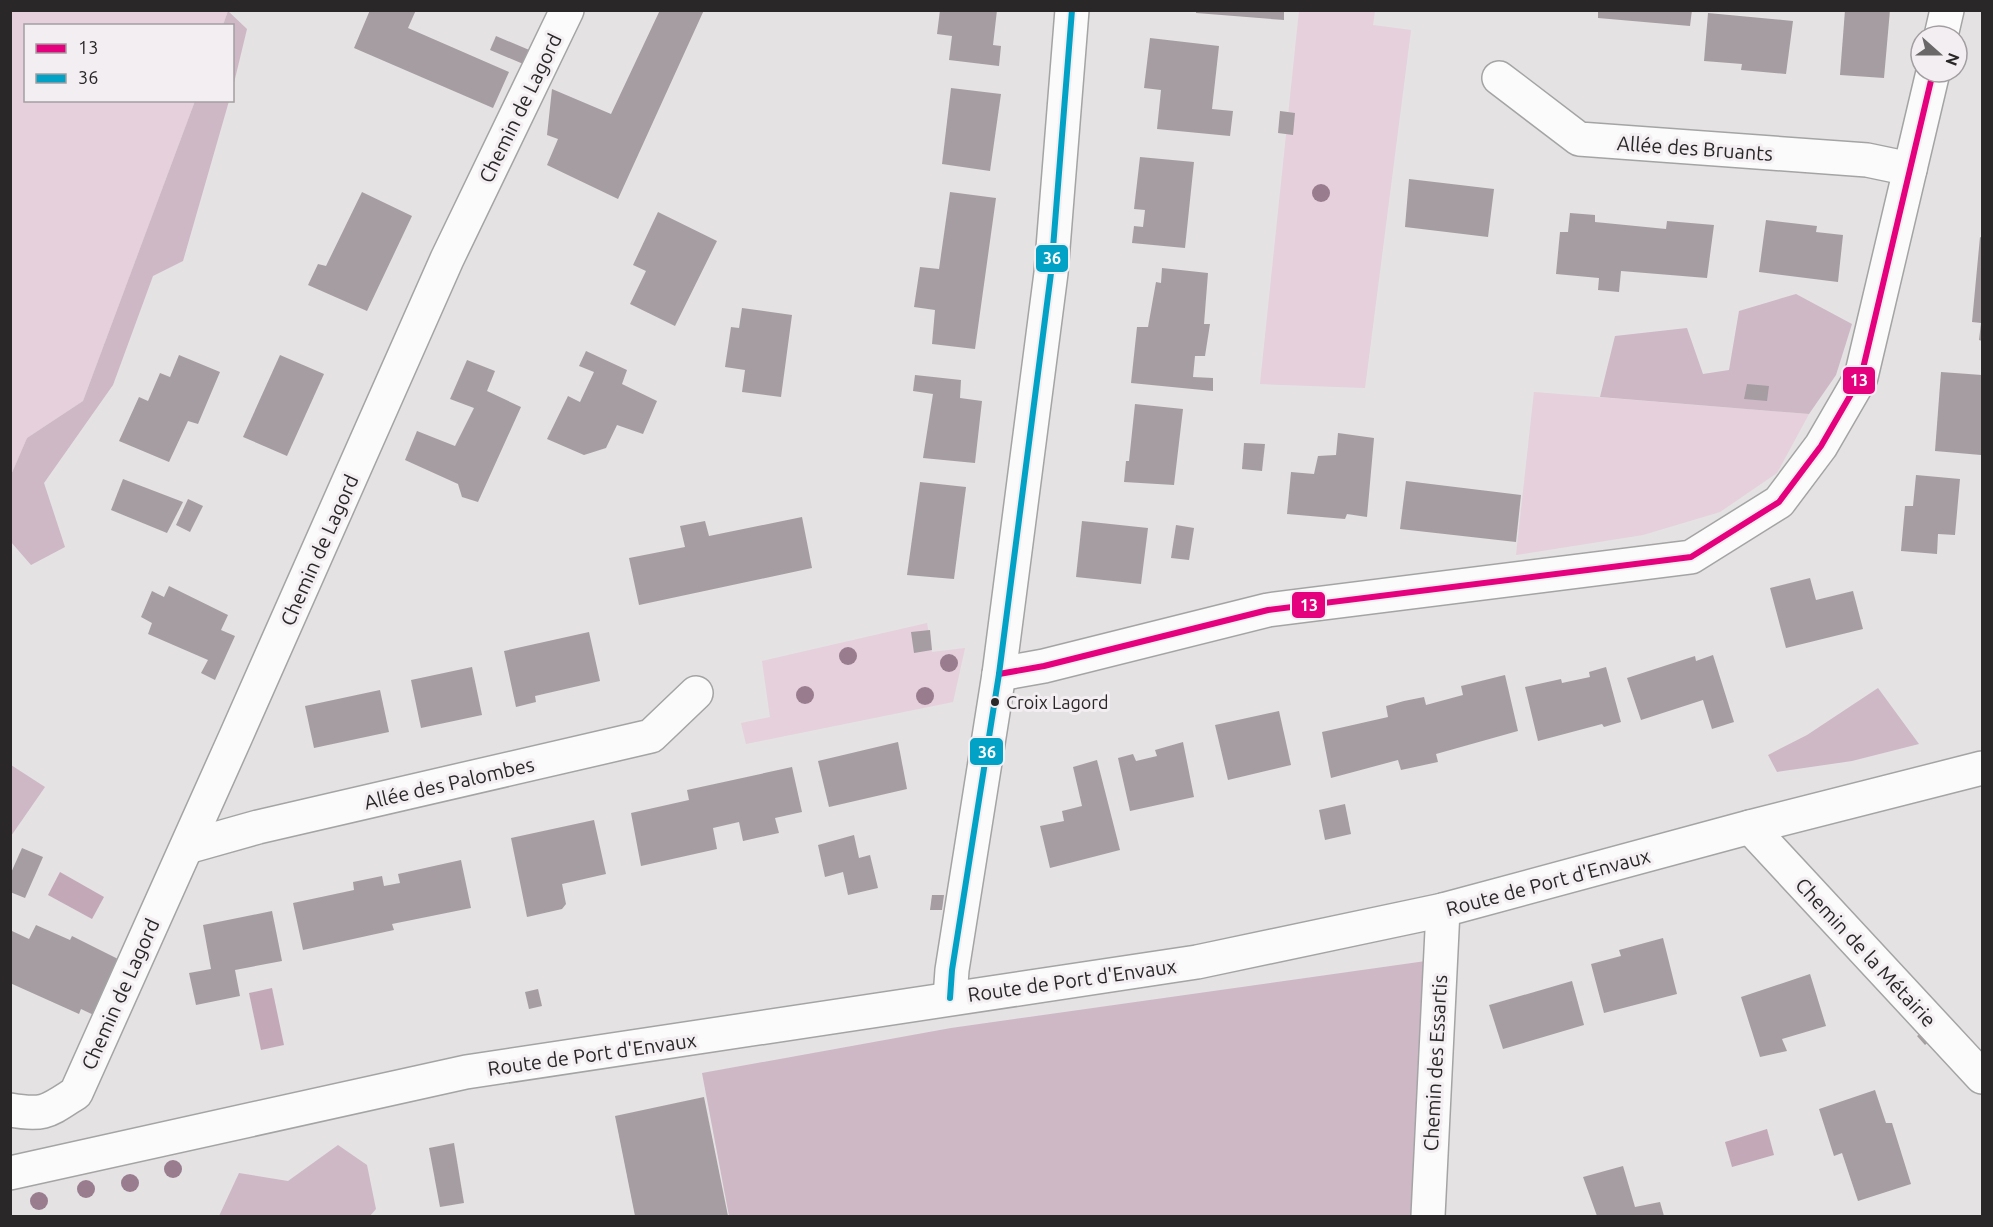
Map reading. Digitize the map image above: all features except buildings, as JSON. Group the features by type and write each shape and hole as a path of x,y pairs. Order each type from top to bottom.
{"street":[{"name":"Chemin de Lagord","path":"10,1110 28,1113 46,1112 76,1093 447,259 567,10"},
{"path":"950,998 952,970 999,674 1051,273 1072,10"},
{"name":"Allée des Bruants","path":"1499,78 1579,139 1867,160 1910,169"},
{"path":"999,674 1044,666 1268,610 1691,557 1779,502 1821,446 1861,377 1929,84"},
{"name":"Allée des Palombes","path":"187,847 258,827 651,736 696,693"},
{"name":"Route de Port d'Envaux","path":"10,1173 466,1072 1197,962 1443,910 1750,827 1983,768"},
{"name":"Chemin de la Métairie","path":"1750,827 1983,1077"},
{"name":"Chemin des Essartis","path":"1428,1216 1443,910"}],"shaded area":[{"path":"11,11 228,11 223,24 24,24 24,102 195,102 83,401 27,438 11,475"},
{"path":"228,11 247,29 234,83 234,24 223,24"},
{"path":"1299,11 1375,11 1373,25 1411,30 1365,388 1260,384"},
{"path":"195,102 229,102 183,261 153,276 113,385 44,483 65,547 31,565 11,542 11,475 27,438 83,401"},
{"path":"1796,294 1852,324 1836,375 1809,414 1600,397 1615,336 1687,328 1703,374 1729,370 1739,311"},
{"path":"1534,392 1809,414 1777,473 1720,512 1643,535 1516,555"},
{"path":"927,623 932,652 965,648 953,702 746,744 741,723 770,717 762,661"},
{"path":"1878,688 1919,744 1852,761 1777,772 1768,755 1807,735"},
{"path":"11,765 45,787 11,836"},
{"path":"60,872 104,897 92,919 48,895"},
{"path":"1440,959 1428,1216 729,1216 702,1073 951,1028"},
{"path":"272,988 284,1045 261,1050 249,993"},
{"path":"1767,1129 1774,1155 1732,1167 1725,1142"},
{"path":"338,1145 367,1165 376,1209 370,1216 219,1216 239,1173 288,1181"}],"transit line":[{"name":"36","path":"950,998 952,970 999,674 1051,273 1072,10"},
{"name":"13","path":"999,674 1044,666 1268,610 1691,557 1779,502 1821,446 1861,377 1930,84"}],"place":[{"name":"Croix Lagord","path":"995,702"}]}
